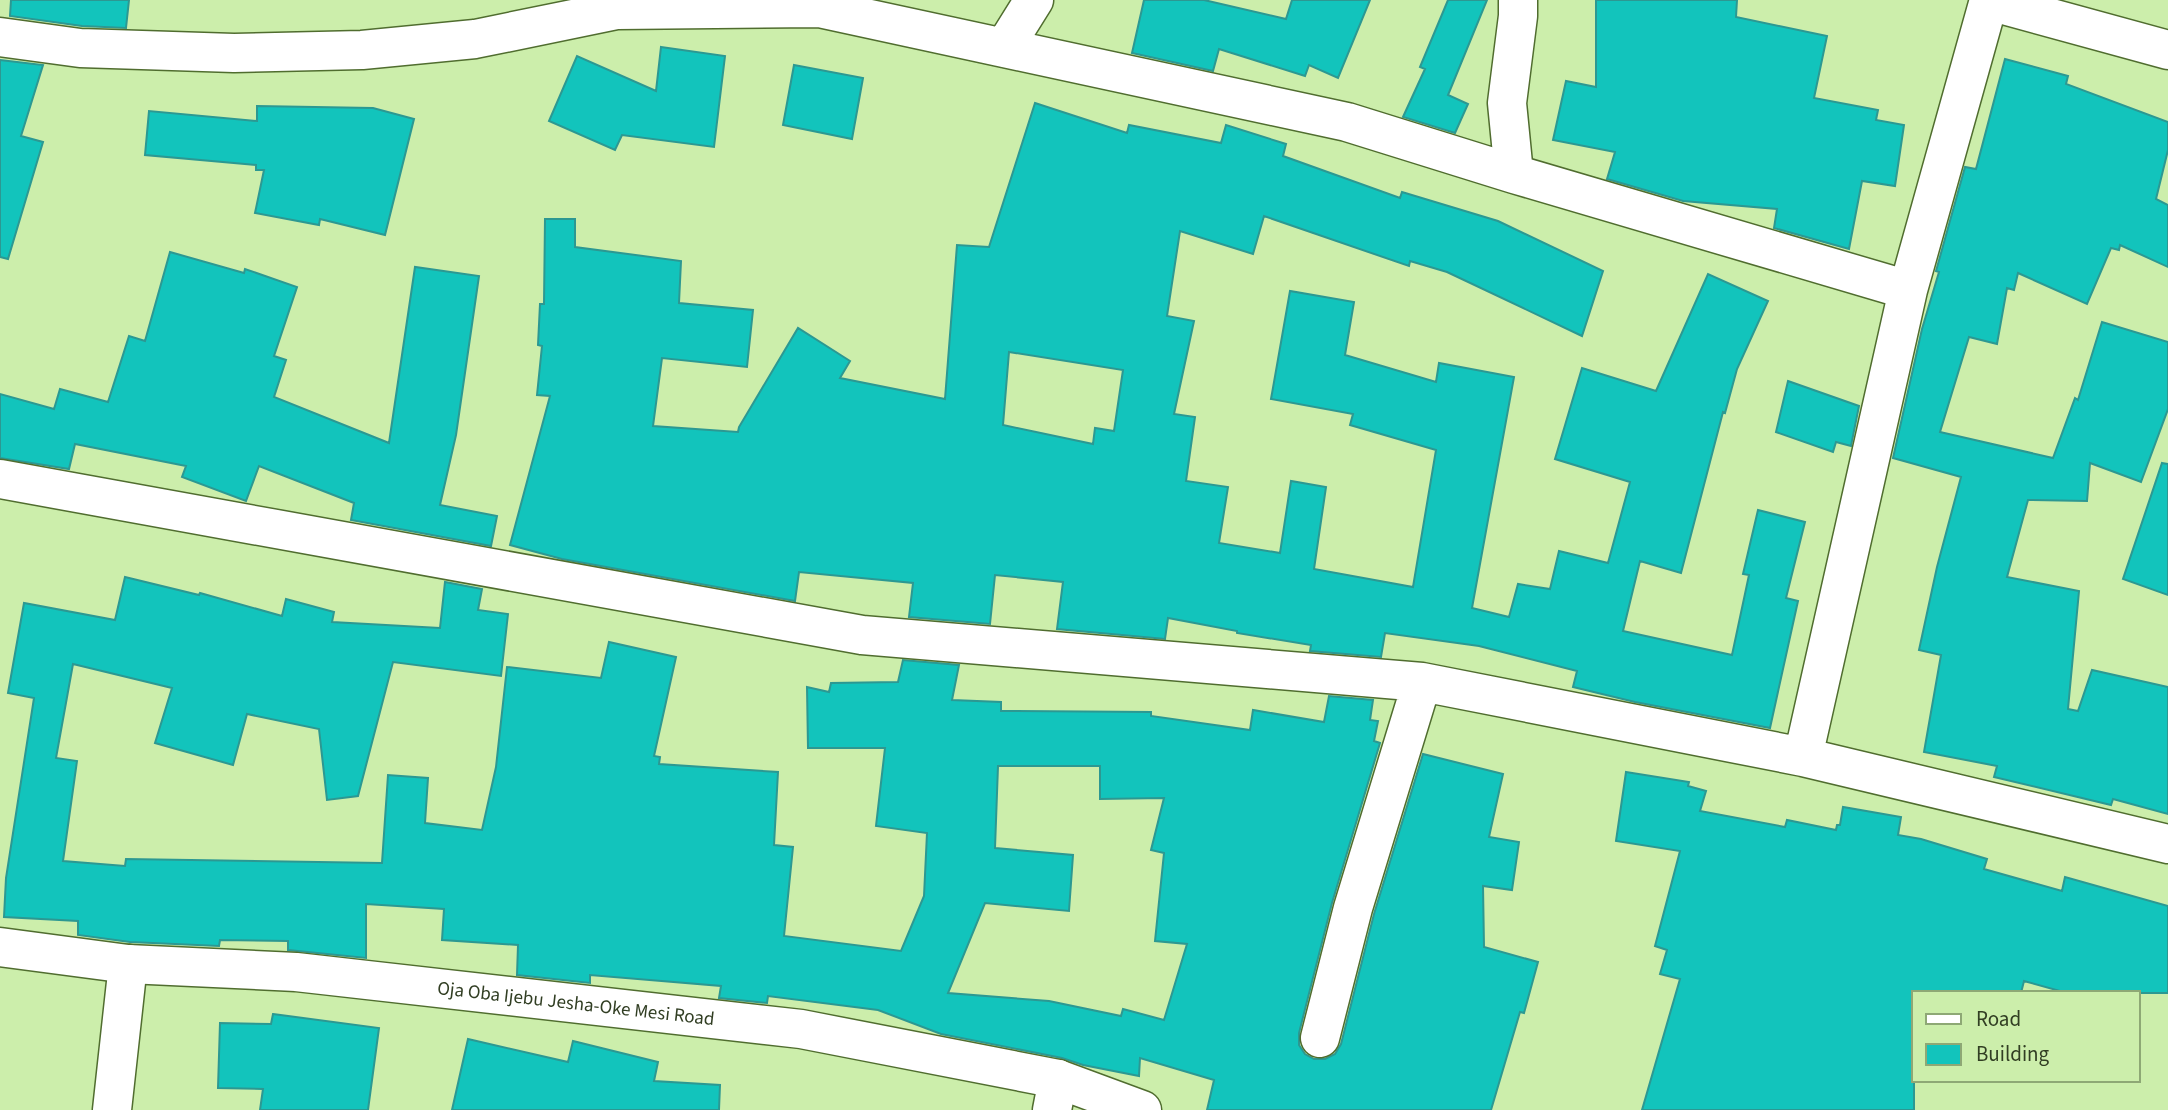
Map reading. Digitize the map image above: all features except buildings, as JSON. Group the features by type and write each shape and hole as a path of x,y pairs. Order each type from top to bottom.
{"street":[{"path":"1004,48 1034,0"},
{"path":"1514,174 1507,103 1518,0"},
{"path":"1802,757 1908,290 1989,0 2168,50"},
{"path":"0,37 80,48 234,53 362,50 475,39 617,10 819,8 1347,122 1908,290"},
{"path":"0,479 862,635 1422,682 1802,757 2168,844"},
{"path":"1320,1038 1353,908 1422,682"},
{"name":"Oja Oba Ijebu Jesha-Oke Mesi Road","path":"0,947 128,964 296,972 801,1029 1055,1094 1142,1110"},
{"path":"112,1110 128,964"}]}
